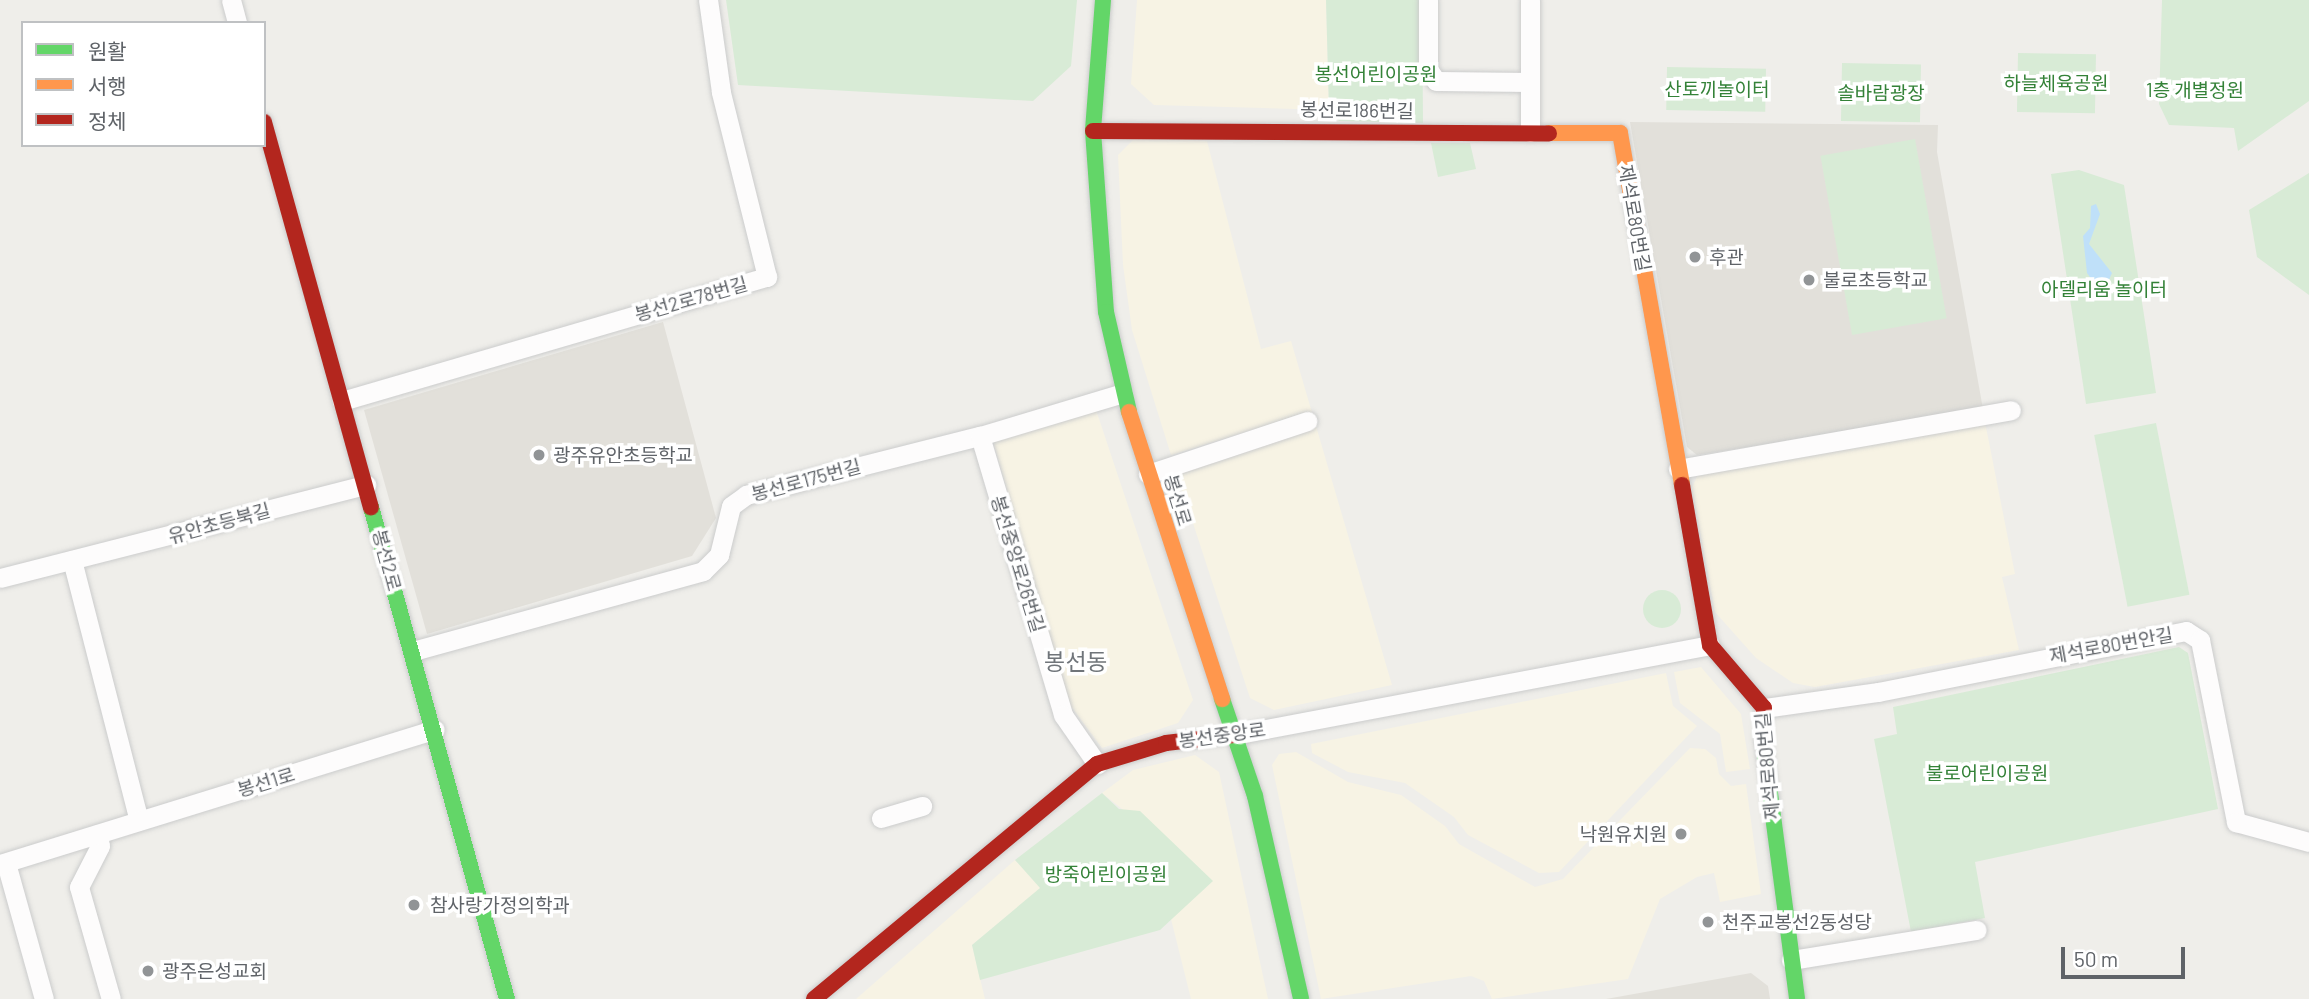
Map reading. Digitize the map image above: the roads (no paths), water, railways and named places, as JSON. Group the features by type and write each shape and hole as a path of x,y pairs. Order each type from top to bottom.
{"street":[{"path":"231,0 236,21"},
{"name":"봉선2로78번길","path":"342,401 767,277 721,92 708,0"},
{"name":"봉선로","path":"1103,0 1093,131 1100,266 1123,393 1255,796 1301,999"},
{"path":"1427,0 1429,69 1436,81 1530,82"},
{"path":"1530,0 1530,132"},
{"name":"봉선2로","path":"266,129 435,729 507,999"},
{"name":"봉선로186번길","path":"1093,131 1620,133"},
{"name":"제석로80번길","path":"1620,133 1710,645 1764,708 1763,764 1797,999"},
{"name":"봉선로175번길","path":"413,651 703,571 719,555 732,506 746,495 980,436 1123,393"},
{"path":"1678,468 2011,410"},
{"path":"1148,474 1307,421"},
{"name":"봉선중앙로26번길","path":"980,436 1063,715 1097,764"},
{"name":"유안초등북길","path":"0,578 366,485"},
{"path":"72,560 139,821"},
{"name":"제석로80번안길","path":"1764,708 1878,692 2186,631 2200,640 2236,822 2309,842"},
{"name":"봉선중앙로","path":"814,999 1097,764 1166,743 1234,735 1710,645"},
{"name":"봉선1로","path":"3,864 435,729"},
{"path":"881,818 922,806"},
{"path":"98,834 100,846 79,887 110,999"},
{"path":"3,864 44,999"},
{"path":"1791,960 1977,930"}],"water":[{"path":"2096,204 2100,214 2089,244 2112,273 2107,284 2095,284 2087,273 2083,236 2090,228 2091,206"}],"place":[{"name":"후관","path":"1695,257"},
{"name":"불로초등학교","path":"1809,280"},
{"name":"광주유안초등학교","path":"539,455"},
{"name":"낙원유치원","path":"1681,834"},
{"name":"참사랑가정의학과","path":"414,905"},
{"name":"천주교봉선2동성당","path":"1708,922"},
{"name":"광주은성교회","path":"148,971"}],"district":[{"name":"봉선동","path":"1076,661"}],"park label":[{"name":"봉선어린이공원","path":"1376,74"},
{"name":"하늘체육공원","path":"2056,83"},
{"name":"산토끼놀이터","path":"1717,89"},
{"name":"1층 개별정원","path":"2195,90"},
{"name":"솔바람광장","path":"1881,93"},
{"name":"아델리움 놀이터","path":"2104,289"},
{"name":"불로어린이공원","path":"1987,773"},
{"name":"방죽어린이공원","path":"1106,874"}]}
